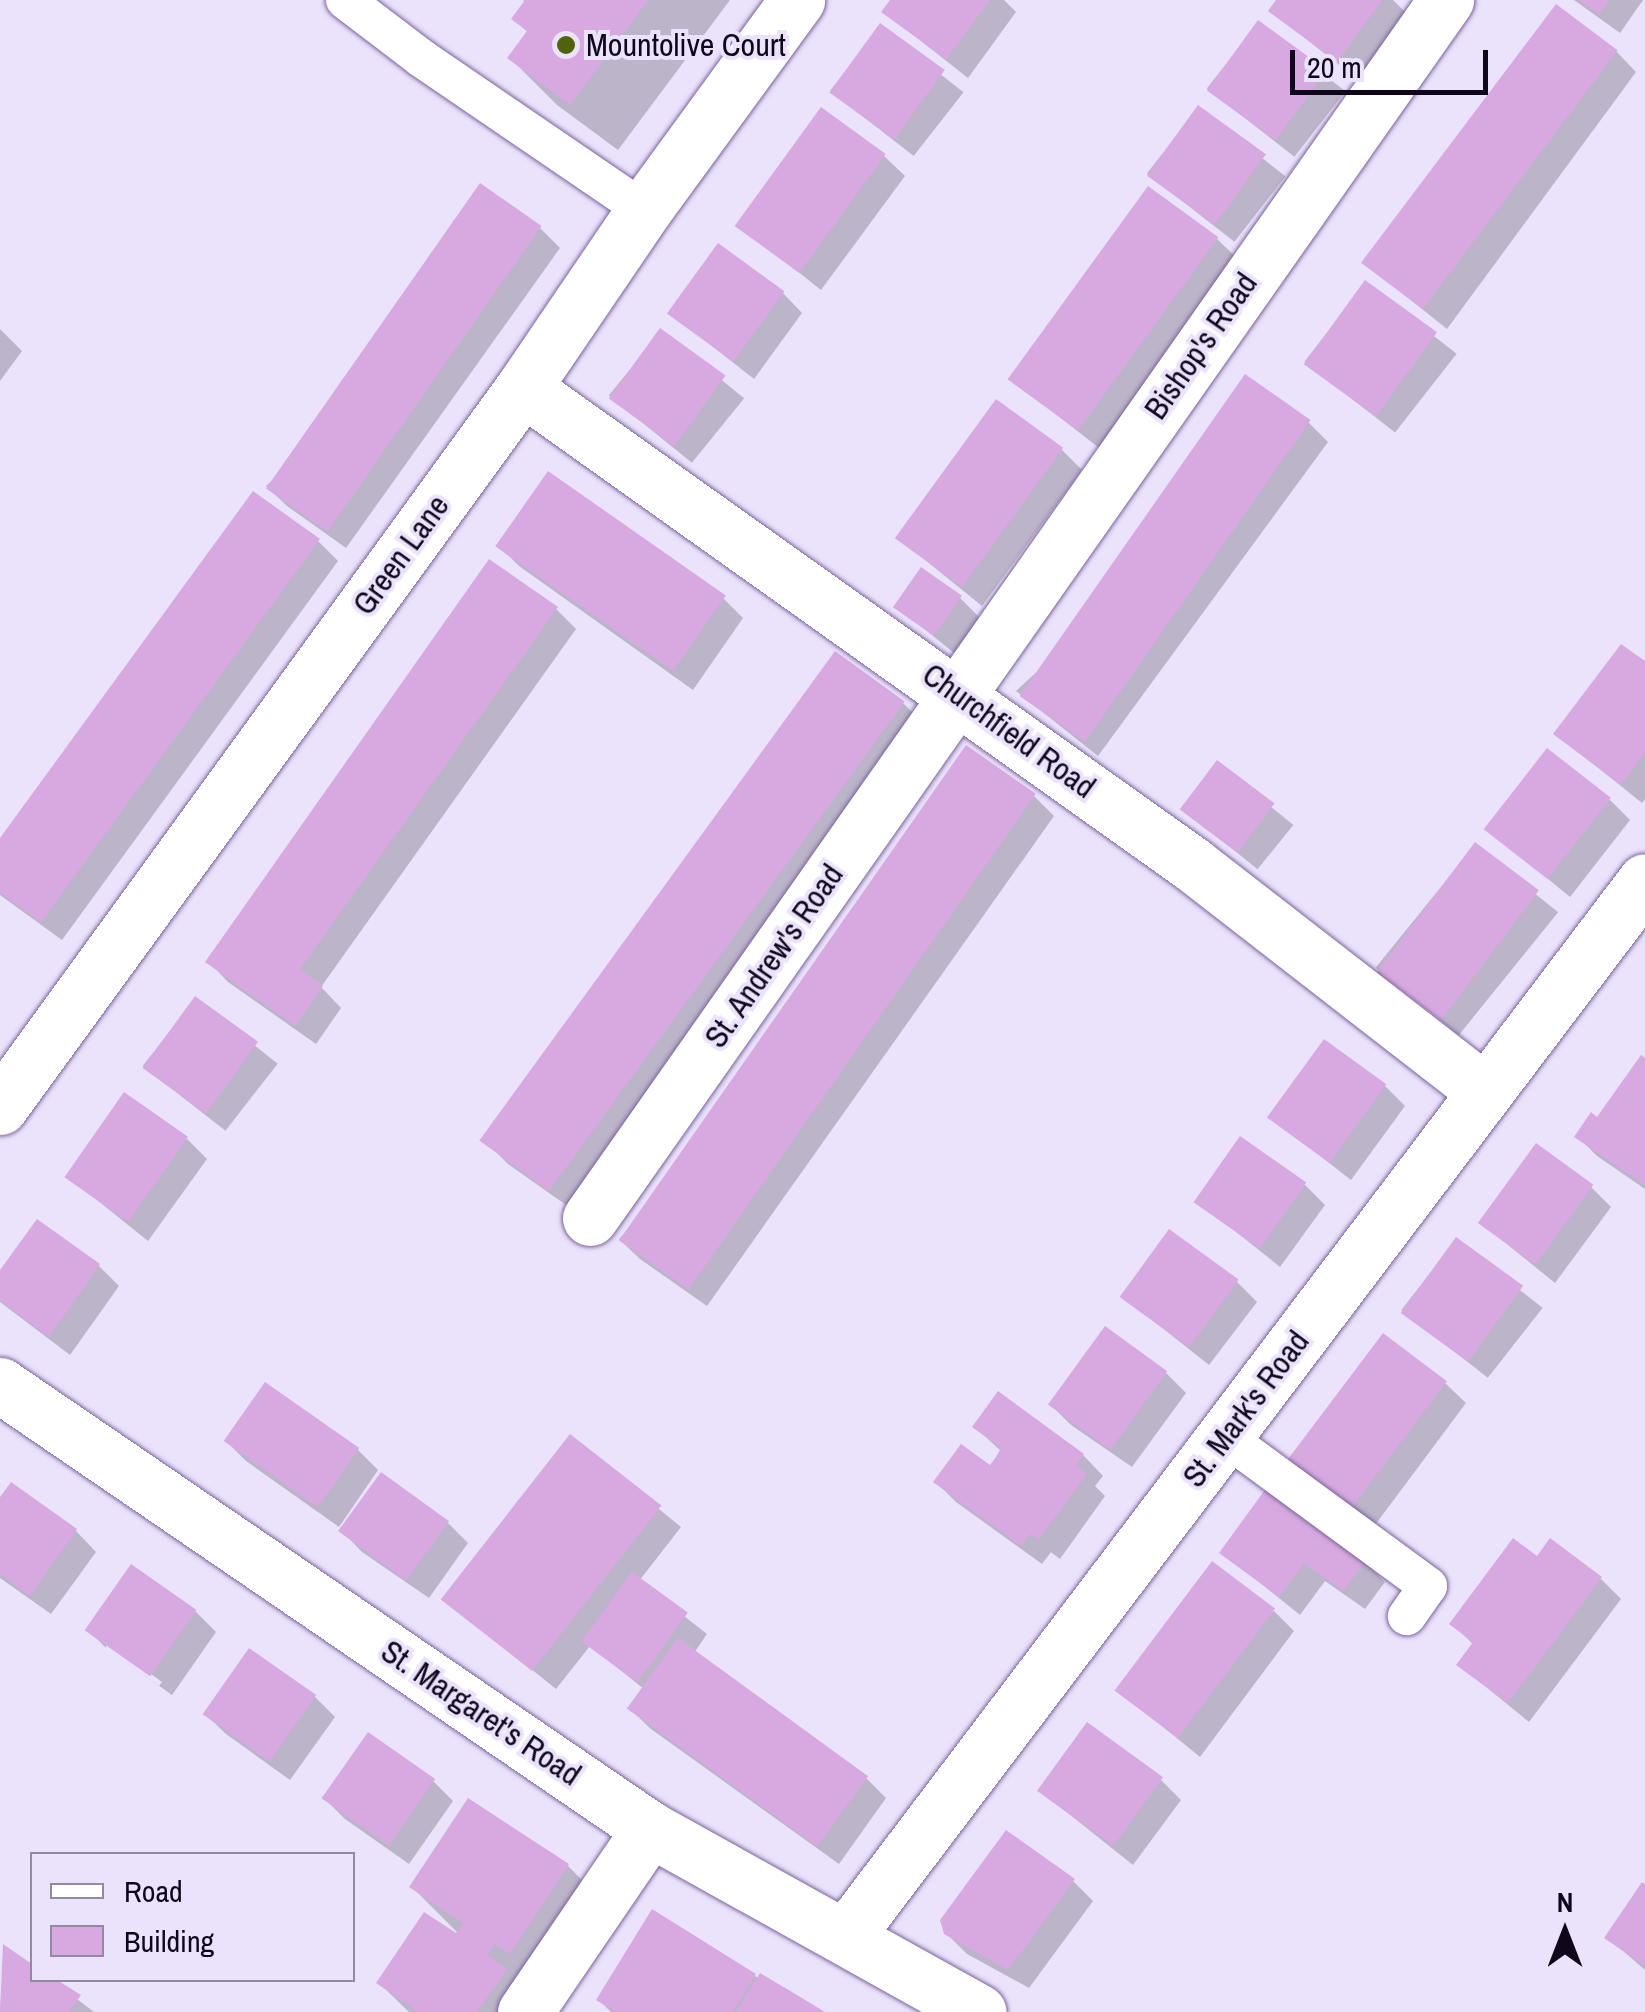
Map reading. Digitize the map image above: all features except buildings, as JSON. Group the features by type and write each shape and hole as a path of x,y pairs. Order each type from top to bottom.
{"street":[{"name":"Green Lane","path":"3,1095 523,388 644,210 798,0"},
{"name":"Bishop's Road","path":"956,692 1446,0"},
{"name":"Churchfield Road","path":"523,388 956,692 1192,864 1483,1090"},
{"name":"St. Andrew's Road","path":"590,1218 956,692"},
{"name":"St. Mark's Road","path":"846,1936 1645,880"},
{"name":"St. Margaret's Road","path":"0,1385 650,1829 978,2012"},
{"path":"525,2012 650,1829"}],"lane":[{"path":"345,0 421,58 644,210"},
{"path":"1225,1437 1428,1586 1407,1616"}],"place":[{"name":"Mountolive Court","path":"566,45"}]}
